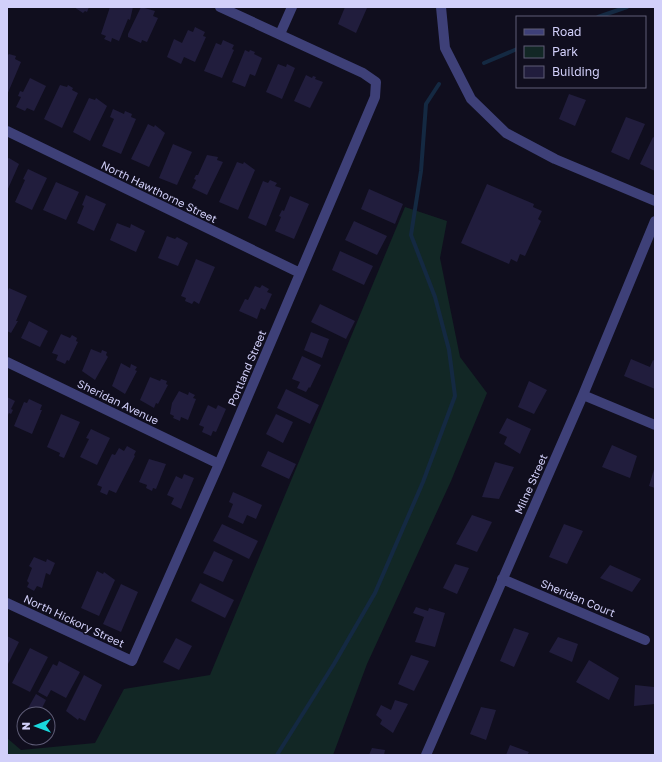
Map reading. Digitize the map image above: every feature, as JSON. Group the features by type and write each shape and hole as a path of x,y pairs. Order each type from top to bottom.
{"street":[{"path":"220,7 280,34 292,7"},
{"path":"441,7 445,48 471,99 506,133 555,159 655,202"},
{"name":"Portland Street","path":"132,660 219,464 375,97 376,82 363,72 280,34"},
{"name":"North Hawthorne Street","path":"7,132 300,273"},
{"name":"Milne Street","path":"426,755 583,396 655,221"},
{"name":"Sheridan Avenue","path":"7,362 219,464"},
{"path":"583,396 655,425"},
{"name":"Sheridan Court","path":"502,580 645,640"},
{"name":"North Hickory Street","path":"7,603 132,660"}],"green space":[{"path":"405,207 447,221 440,258 460,357 487,393 451,481 367,664 333,755 7,755 7,738 21,750 95,743 124,689 210,675"}],"building":[{"path":"74,7 89,7 87,12 85,11 83,13"},
{"path":"110,7 133,7 130,20 128,19 119,41 112,38 111,42 104,39 106,36 101,34"},
{"path":"141,7 155,11 153,16 158,18 147,42 142,40 141,43 128,37 128,34"},
{"path":"345,7 367,8 356,33 338,24"},
{"path":"195,27 205,32 203,36 206,37 195,62 184,57 181,64 167,57 174,39 182,43 188,30 193,32"},
{"path":"223,40 234,45 232,49 234,50 222,78 204,71 216,43 221,45"},
{"path":"245,50 255,52 254,54 262,58 255,76 250,74 245,87 232,82"},
{"path":"9,54 16,56 15,59 21,62 7,95 7,56"},
{"path":"278,64 286,67 287,64 295,68 282,99 266,92"},
{"path":"306,75 312,78 313,76 316,77 315,79 323,82 310,108 294,101"},
{"path":"30,78 46,86 34,111 27,108 25,111 16,107 21,97 18,96 20,91 23,92"},
{"path":"60,85 67,87 68,85 73,88 72,90 78,93 62,128 44,119"},
{"path":"569,94 586,100 575,126 559,119"},
{"path":"89,98 95,100 96,98 107,106 90,141 73,132"},
{"path":"113,109 124,114 125,111 132,114 131,117 136,119 121,154 102,146 114,119 110,117"},
{"path":"626,117 645,124 629,160 611,152"},
{"path":"148,124 154,127 155,125 165,133 149,167 131,159"},
{"path":"653,137 655,138 655,171 640,164"},
{"path":"173,144 192,152 177,185 159,178"},
{"path":"207,155 218,157 217,160 223,162 207,195 192,188 196,180 194,179 196,175 198,175"},
{"path":"9,158 19,164 7,191 7,159"},
{"path":"237,162 243,164 244,162 255,170 238,210 219,202"},
{"path":"28,169 47,178 32,210 15,202 25,180 23,179"},
{"path":"270,180 277,183 275,186 281,188 266,226 248,218 263,181 268,183"},
{"path":"56,182 79,192 66,220 43,210"},
{"path":"487,184 534,204 533,207 542,211 538,219 541,221 525,256 520,254 517,262 511,259 509,264 461,243"},
{"path":"369,189 403,204 395,224 361,209"},
{"path":"86,195 106,204 94,231 77,223 84,206 82,205"},
{"path":"290,196 309,204 294,239 275,231 281,217 279,216 282,210 284,211"},
{"path":"354,221 387,236 377,255 345,240"},
{"path":"117,223 130,228 131,224 145,231 136,252 110,240"},
{"path":"167,236 175,239 177,237 188,243 178,266 158,258"},
{"path":"340,251 373,266 364,285 332,270"},
{"path":"196,259 215,267 199,304 194,301 192,304 185,301 186,298 181,296"},
{"path":"262,285 269,289 267,292 272,294 265,310 261,308 257,319 239,311 245,299 248,300 255,286 260,288"},
{"path":"9,288 27,296 16,321 18,321 11,333 7,331 7,293"},
{"path":"320,304 355,321 346,339 311,322"},
{"path":"29,321 48,331 40,347 21,338"},
{"path":"311,332 329,339 322,358 304,350"},
{"path":"61,334 70,338 72,335 77,338 76,341 78,342 69,361 67,360 65,364 56,360 58,355 52,353"},
{"path":"91,349 101,353 102,350 107,352 106,355 108,357 95,380 82,371"},
{"path":"302,356 321,365 310,388 309,387 306,392 297,388 300,382 292,379"},
{"path":"631,359 650,367 653,360 655,361 655,389 624,376"},
{"path":"121,363 130,368 131,364 137,367 135,370 137,371 125,394 112,386"},
{"path":"150,377 160,381 161,379 167,381 166,384 168,385 158,404 156,403 154,408 140,400"},
{"path":"529,381 547,390 534,414 518,407"},
{"path":"286,389 319,405 310,424 277,408"},
{"path":"179,391 188,395 189,392 195,395 193,398 196,399 188,420 181,417 180,421 173,418 174,416 170,414 172,403"},
{"path":"7,397 15,401 11,409 13,410 11,414 9,413 7,417"},
{"path":"29,399 42,405 40,410 42,410 32,434 14,426 24,402 27,403"},
{"path":"208,405 216,409 218,405 226,409 216,432 213,431 211,436 202,432 204,427 199,425"},
{"path":"61,414 80,422 64,458 59,456 60,453 47,447"},
{"path":"276,414 293,422 283,443 266,434"},
{"path":"507,418 531,429 520,454 504,444 507,437 499,433"},
{"path":"91,429 110,438 97,465 80,457 89,439 86,438"},
{"path":"612,445 637,456 630,478 602,467"},
{"path":"127,446 136,451 135,456 116,493 109,490 107,495 100,492 102,487 97,485 112,454 115,455 119,448 124,451"},
{"path":"268,451 296,464 289,479 261,466"},
{"path":"149,459 166,464 156,489 153,488 152,491 146,488 147,485 139,482"},
{"path":"495,462 514,467 499,499 482,497"},
{"path":"655,466 655,488 649,486"},
{"path":"184,474 194,478 181,509 171,504 174,498 167,495 176,476 182,479"},
{"path":"233,492 262,505 256,519 247,515 243,524 228,517 233,504 229,502"},
{"path":"472,515 492,522 477,552 456,544"},
{"path":"222,524 258,541 249,559 213,541"},
{"path":"564,524 583,531 567,564 549,557"},
{"path":"214,551 233,560 223,582 203,573"},
{"path":"34,557 46,562 47,559 55,563 50,575 46,573 42,588 37,586 34,591 27,587 29,583 27,581 32,568 29,566"},
{"path":"455,564 469,568 457,594 443,588"},
{"path":"610,565 641,579 632,592 600,578"},
{"path":"97,571 103,574 104,572 115,580 99,616 81,608"},
{"path":"200,583 234,600 225,618 191,601"},
{"path":"121,584 138,592 121,632 103,624"},
{"path":"416,607 428,611 429,608 445,613 435,647 415,642 424,617 413,613"},
{"path":"514,628 529,633 514,667 500,661"},
{"path":"7,636 19,642 7,666"},
{"path":"558,637 578,644 572,662 549,652"},
{"path":"176,638 192,646 179,670 163,662"},
{"path":"30,648 48,657 30,692 12,683"},
{"path":"411,655 429,661 414,691 398,684"},
{"path":"589,660 619,678 609,700 576,682"},
{"path":"59,661 80,672 66,698 51,690 47,697 38,692 53,664 57,666"},
{"path":"84,675 102,685 85,721 79,718 78,720 66,711"},
{"path":"635,685 654,687 655,704 634,706"},
{"path":"36,694 46,700 43,706 29,706"},
{"path":"395,700 408,704 393,733 380,724 382,720 376,715 381,705 391,710"},
{"path":"481,707 496,710 486,740 470,734"},
{"path":"510,745 529,752 527,755 506,755"},
{"path":"372,748 385,750 384,755 369,755"}],"waterway":[{"path":"601,16 627,7"},
{"path":"484,63 516,49"},
{"path":"277,755 334,664 375,593 423,482 455,396 449,350 435,297 411,235 421,171 426,104 439,84"}]}
